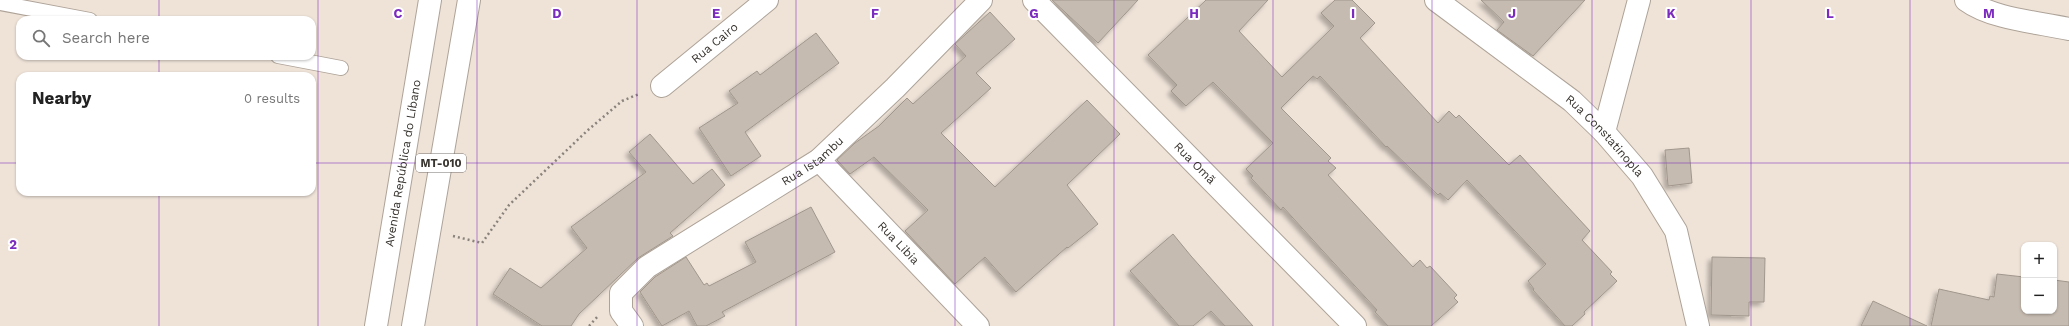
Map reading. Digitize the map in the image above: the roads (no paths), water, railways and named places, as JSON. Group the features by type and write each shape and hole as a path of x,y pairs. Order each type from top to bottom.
{"street":[{"name":"Avenida República do Líbano","path":"376,326 430,0"},
{"name":"Rua Cairo","path":"662,86 767,0"},
{"name":"Rua Istambu","path":"632,326 621,311 621,293 647,266 818,160 895,88 981,0"},
{"name":"Rua Omã","path":"1034,0 1355,326"},
{"name":"Rua Constatinopla","path":"1436,0 1572,100 1604,132 1642,176 1676,231 1698,326"},
{"path":"1604,132 1639,0"},
{"path":"1966,0 1976,7 1996,14 2069,28"},
{"name":"MT-010","path":"413,326 471,3"},
{"name":"Rua Libia","path":"818,160 978,326"}],"lane":[{"path":"0,3 69,16"},
{"path":"299,60 341,68"}]}
